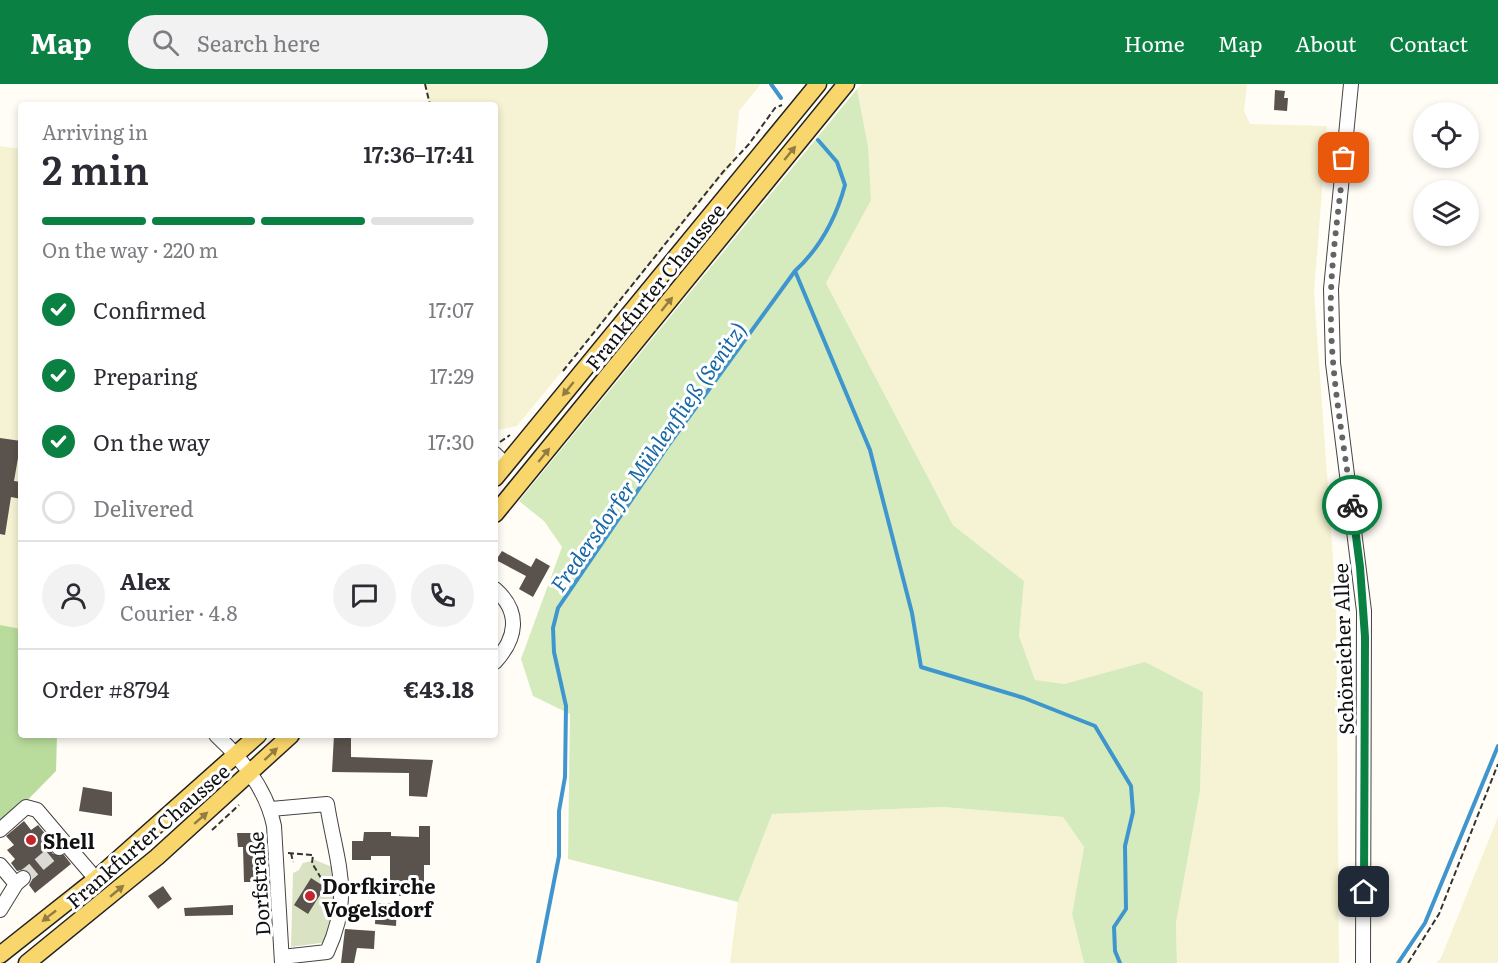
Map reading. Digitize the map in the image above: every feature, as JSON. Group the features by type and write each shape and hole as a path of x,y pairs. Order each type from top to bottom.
{"main road":[{"name":"Frankfurter Chaussee","path":"499,466 818,84"},
{"name":"Frankfurter Chaussee","path":"498,510 846,84"},
{"name":"Frankfurter Chaussee","path":"0,955 96,879 255,738"},
{"name":"Frankfurter Chaussee","path":"27,963 141,870 288,738"}],"street":[{"name":"Schöneicher Allee","path":"1351,84 1331,289 1331,322 1333,363 1364,611 1363,963"},
{"path":"498,592 508,600 512,609 513,631 507,648 498,658"},
{"name":"Frankfurter Chaussee","path":"219,738 236,755"},
{"name":"Dorfstraße","path":"236,755 250,773 271,809 276,852 282,960 327,952 336,933 341,902 342,870 327,804 271,809"},
{"path":"0,830 26,807 37,810 62,845 96,879"},
{"path":"0,865 20,881 0,910"}],"path":[{"path":"425,84 429,102"},
{"path":"561,374 776,108 788,99"},
{"path":"498,442 516,431"},
{"path":"1408,963 1439,914 1498,764"},
{"path":"212,830 239,805"},
{"path":"276,852 313,855 312,863 321,878"},
{"path":"291,853 293,862"}],"shaded area":[{"path":"426,84 761,84 739,111 734,162 517,426 498,430 498,102 429,102"},
{"path":"862,84 1247,84 1244,111 1250,124 1327,126 1314,293 1336,599 1339,963 1177,963 1176,923 1200,791 1203,692 1145,663 1064,684 1035,681 1019,636 1024,581 953,525 826,283 844,248 868,146 857,89"},
{"path":"0,146 18,149 18,628 0,625"},
{"path":"943,807 1063,817 1084,847 1072,914 1084,963 730,963 738,902 772,814"},
{"path":"1498,817 1498,963 1436,963 1441,958"}],"green space":[{"path":"857,89 868,146 871,200 826,283 953,525 1024,581 1019,636 1035,680 1064,684 1145,662 1203,692 1200,791 1176,923 1177,963 1084,963 1072,914 1084,847 1063,817 943,807 772,814 738,902 568,859 570,714 533,696 521,659 562,547 544,521 519,501"},
{"path":"0,625 18,628 18,738 57,738 56,771 0,828"},
{"path":"315,860 337,869 341,900 327,942 291,947 293,873 299,870 303,863"}],"building":[{"path":"1275,90 1285,91 1284,98 1288,98 1287,111 1274,110"},
{"path":"0,438 18,441 14,481 18,482 18,498 11,497 5,535 0,534"},
{"path":"502,551 531,567 536,558 550,566 533,597 519,589 526,576 498,561"},
{"path":"334,738 351,738 351,757 433,760 427,797 409,796 409,773 332,772"},
{"path":"83,787 112,792 112,816 79,811"},
{"path":"24,821 31,830 38,825 52,842 50,849 53,854 64,855 71,864 35,893 29,885 32,880 30,873 25,869 17,871 11,863 15,859 7,850 14,845 6,836"},
{"path":"419,826 430,826 430,865 424,865 424,896 390,896 390,856 371,856 371,860 352,860 352,841 363,841 364,832 391,832 391,836 419,837"},
{"path":"237,833 259,833 260,871 267,870 267,882 244,882 243,847 238,847"},
{"name":"Dorfkirche Vogelsdorf","path":"311,878 325,887 308,914 294,905"},
{"path":"163,886 172,899 158,909 148,896"},
{"path":"376,903 397,904 396,926 375,924"},
{"path":"233,905 233,915 185,916 184,908"},
{"path":"345,929 375,931 374,949 357,948 354,963 341,963"}],"waterway":[{"name":"Fredersdorfer Mühlenfließ (Senitz)","path":"771,84 781,98"},
{"name":"Fredersdorfer Mühlenfließ (Senitz)","path":"538,963 559,856 559,811 565,777 566,706 554,652 553,628 558,608 670,443 795,271 820,242 837,209 845,185 837,162 818,140"},
{"path":"795,271 870,450 912,613 921,667 1024,698 1095,726 1131,786 1133,812 1125,846 1126,909 1114,927 1115,951 1120,963"},
{"path":"1398,963 1425,923 1498,746"}],"tunnel":[{"path":"23,878 59,848"}],"way so far":[{"path":"1344,158 1331,289 1331,322 1333,363 1352,505"}],"place":[{"name":"Shell","path":"31,840"},
{"name":"Dorfkirche Vogelsdorf","path":"310,896"}],"route":[{"path":"1352,505 1360,567 1365,637 1364,892"}]}
